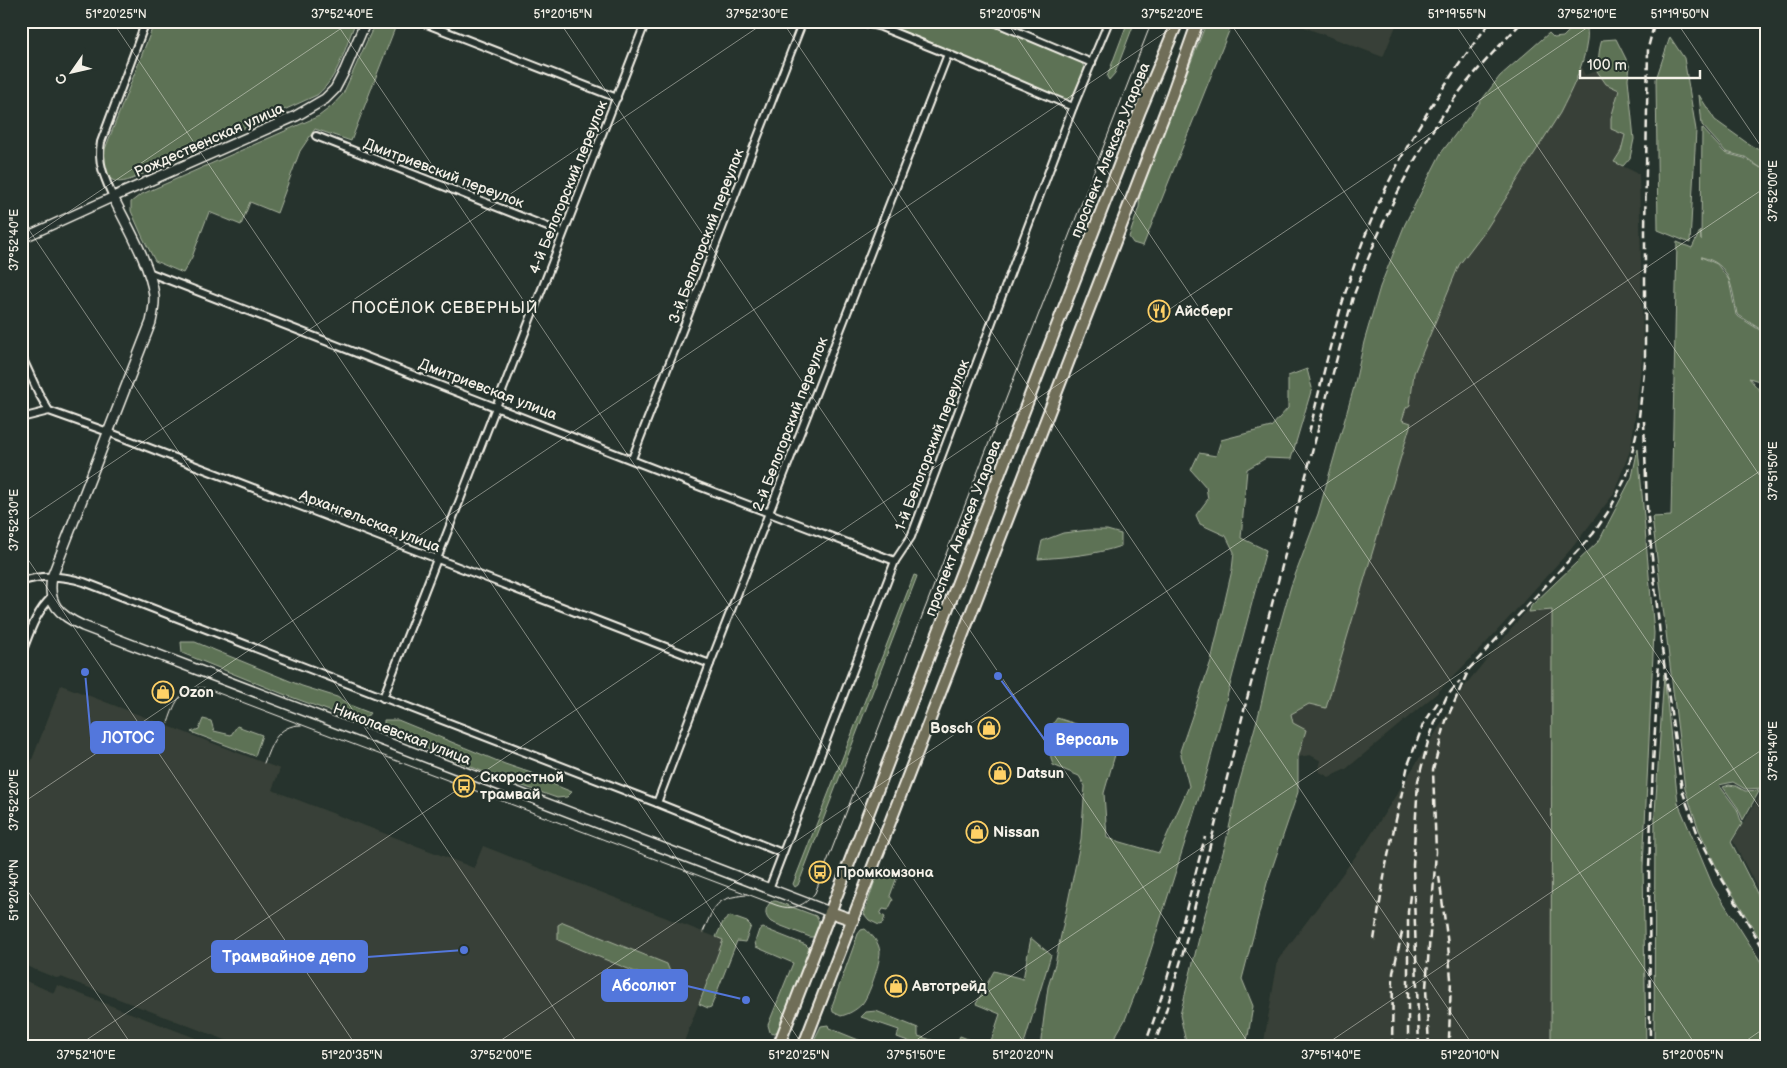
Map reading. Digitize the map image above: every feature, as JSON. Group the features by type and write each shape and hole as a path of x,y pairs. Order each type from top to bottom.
{"main road":[{"name":"Рождественская улица","path":"113,197 296,116 325,99 335,89 346,70 366,21"},
{"name":"проспект Алексея Угарова","path":"778,1047 1137,120 1178,21 1197,25 1171,97 803,1047"},
{"path":"51,598 52,577 151,322 154,297 148,272 113,197"},
{"name":"Николаевская улица","path":"51,598 61,613 69,620 83,626 830,912"},
{"path":"830,912 853,920"}],"street":[{"path":"113,197 100,165 99,153 101,142 146,21"},
{"path":"419,21 617,98"},
{"name":"4-й Белогорский переулок","path":"383,698 646,21"},
{"name":"3-й Белогорский переулок","path":"632,459 803,21"},
{"path":"857,21 881,27 1073,107"},
{"path":"992,21 1092,63"},
{"name":"1-й Белогорский переулок","path":"769,889 896,561 911,537 1073,107 1108,21"},
{"name":"2-й Белогорский переулок","path":"657,803 948,54"},
{"name":"Дмитриевский переулок","path":"316,136 563,233"},
{"name":"Рождественская улица","path":"21,239 113,197"},
{"name":"Дмитриевская улица","path":"148,272 896,561"},
{"path":"21,355 39,394 50,411 21,418"},
{"name":"Архангельская улица","path":"50,411 710,664"},
{"name":"Николаевская улица","path":"21,582 38,576 66,577 84,582 782,853"},
{"path":"21,655 40,612 51,598"}],"shaded area":[{"path":"1288,21 1398,21 1383,57"},
{"path":"1581,67 1585,75 1597,71 1606,84 1619,90 1611,118 1625,135 1621,151 1614,162 1639,174 1643,352 1631,448 1613,495 1571,549 1486,643 1436,694 1346,769 1329,777 1318,771 1321,761 1310,755 1298,757 1306,730 1293,723 1291,714 1309,704 1326,708 1410,424 1402,420 1406,407 1410,405 1414,373 1459,265 1570,93"},
{"path":"1554,608 1554,1047 1263,1047 1278,960 1367,841 1467,683 1527,610"},
{"path":"61,685 280,769 272,790 474,868 483,846 723,940 682,1047 244,1047 61,977 56,978 21,964 21,788"},
{"path":"1766,784 1766,905 1733,841"},
{"path":"21,979 54,993 57,985 219,1047 21,1047"}],"green space":[{"path":"155,21 356,21 336,71 325,88 317,95 132,179 117,182 108,176 106,171 105,149"},
{"path":"376,21 395,28 351,141 315,129 300,151 277,213 250,202 241,225 209,212 192,257 183,273 155,261 131,211 131,202 140,195 319,116 343,94"},
{"path":"870,21 979,21 1078,60 1083,65 1085,72 1075,93 1069,99 1062,99 962,56"},
{"path":"1128,21 1135,21 1115,73 1109,80 1107,77"},
{"path":"1207,21 1233,21 1143,246 1133,243 1129,237 1139,207 1140,193"},
{"path":"1569,21 1586,21 1587,34 1583,60 1573,87 1560,113 1487,228 1459,265 1414,373 1410,405 1406,408 1402,420 1411,423 1326,708 1309,704 1291,714 1293,723 1306,730 1298,757 1298,792 1267,883 1242,979 1253,1006 1245,1047 1187,1047 1180,1015 1204,918 1226,842 1274,646 1291,586 1318,514 1380,287 1405,224 1441,153 1500,76 1549,33 1554,38 1563,37 1571,29"},
{"path":"1670,37 1684,58 1696,130 1690,243 1658,230 1656,79"},
{"path":"1616,39 1630,67 1628,79 1634,139 1630,158 1623,166 1614,162 1621,151 1625,135 1611,129 1611,118 1619,90 1606,84 1597,71 1602,40"},
{"path":"1699,95 1715,120 1766,154 1766,333 1737,314 1729,281 1736,315 1766,334 1766,383 1749,378 1759,390 1766,393 1766,782 1763,788 1745,789 1733,782 1719,785 1737,809 1742,824 1731,842 1766,911 1766,949 1717,868 1699,830 1685,789 1652,517 1671,516 1677,242 1692,248 1700,231 1701,240 1702,128 1725,153 1744,158 1761,168 1745,157 1726,152 1702,125","holes":["1701,257 1711,260 1719,265 1728,279 1717,264"]},
{"path":"1307,369 1312,388 1291,459 1266,458 1247,469 1241,538 1266,550 1207,772 1145,969 1125,1020 1109,1047 1040,1047 1048,987 1055,964 1081,839 1085,786 1079,776 1053,765 1049,747 1051,729 1057,718 1105,733 1117,748 1104,793 1107,838 1159,853 1189,786 1180,751 1211,661 1232,570 1234,552 1226,536 1200,524 1196,515 1208,499 1206,487 1191,470 1199,453 1216,456 1221,440 1271,427 1288,408 1288,376"},
{"path":"1638,448 1654,633 1643,867 1646,1047 1551,1047 1552,610 1529,612 1531,606 1599,541 1632,477"},
{"path":"1107,530 1121,534 1121,546 1090,554 1038,559 1042,541 1063,533"},
{"path":"914,575 917,576 916,579 798,885 795,887 793,884"},
{"path":"181,642 195,642 302,686 337,697 352,706 370,713 365,719 354,720 283,694 182,653"},
{"path":"1664,674 1678,803 1713,886 1766,970 1766,1047 1654,1047 1655,813"},
{"path":"203,719 211,721 214,731 231,735 237,726 262,735 255,756 191,732 199,729"},
{"path":"384,720 398,720 505,764 540,776 572,792 567,797 557,798 486,773 384,731"},
{"path":"1729,785 1736,786 1745,791 1760,790 1743,820 1738,808 1723,787"},
{"path":"886,868 898,874 890,896 893,900 888,910 883,909 880,914 885,917 882,924 879,925 869,920 864,914 877,874"},
{"path":"772,901 816,916 819,922 814,937 771,922 766,912 767,906"},
{"path":"730,916 747,922 751,926 745,942 737,941 711,1007 708,1008 699,1004 723,940 716,937 723,922"},
{"path":"563,922 667,964 672,977 666,981 645,976 558,940 558,925"},
{"path":"763,928 806,945 809,948 779,1030 773,1034 770,1032 768,1025 793,963 756,947 755,942 759,930"},
{"path":"865,929 875,939 880,957 868,994 862,1004 852,1012 841,1016 833,1012 832,1006 858,934 861,930"},
{"path":"1031,938 1051,955 1023,1047 989,1047 1000,1014 976,1004 994,971 1023,979"},
{"path":"876,1011 918,1028 918,1036 955,1047 924,1047 897,1037 899,1030 861,1017 866,1012"},
{"path":"828,1025 829,1028 876,1047 812,1047 821,1026"},
{"path":"960,1036 988,1047 955,1047"}],"tram line":[{"path":"167,726 175,704 183,693 196,688 205,688 776,905 793,907 807,901 815,893 1152,21"},
{"path":"264,763 276,737 286,728 301,725"},
{"path":"703,932 717,904 728,898 746,895"}],"railway":[{"path":"1309,433 1341,309 1356,260 1377,207 1420,124 1454,72 1491,21"},
{"path":"1153,1047 1162,1024 1182,957 1243,714 1353,297 1374,244 1398,192 1425,142 1440,118 1465,85 1523,21"},
{"path":"1429,1047 1426,988 1436,852 1433,770 1446,721 1469,669 1593,534 1610,509 1627,475 1638,426 1645,363 1648,48 1655,21"},
{"path":"1644,421 1647,508 1660,635 1682,790 1697,832 1716,869 1766,953"},
{"path":"1650,1047 1649,869 1659,660"},
{"path":"1419,1047 1413,865 1418,781 1436,720 1447,696 1460,681"},
{"path":"1374,940 1386,865 1408,765 1423,725 1438,702"},
{"path":"1144,1047 1170,969 1205,837"},
{"path":"1439,876 1451,979 1449,1038"},
{"path":"1408,1047 1408,911 1410,895"},
{"path":"1392,1047 1393,973 1403,928"}],"place":[{"name":"Айсберг","path":"1159,311"},
{"name":"ЛОТОС","path":"85,672"},
{"name":"Версаль","path":"998,676"},
{"name":"Ozon","path":"163,692"},
{"name":"Bosch","path":"989,728"},
{"name":"Datsun","path":"1000,773"},
{"name":"Скоростной трамвай","path":"464,786"},
{"name":"Nissan","path":"977,832"},
{"name":"Промкомзона","path":"820,872"},
{"name":"Трамвайное депо","path":"464,950"},
{"name":"Автотрейд","path":"896,986"},
{"name":"Абсолют","path":"746,1000"}],"district":[{"name":"ПОСЁЛОК СЕВЕРНЫЙ","path":"445,307"}]}
